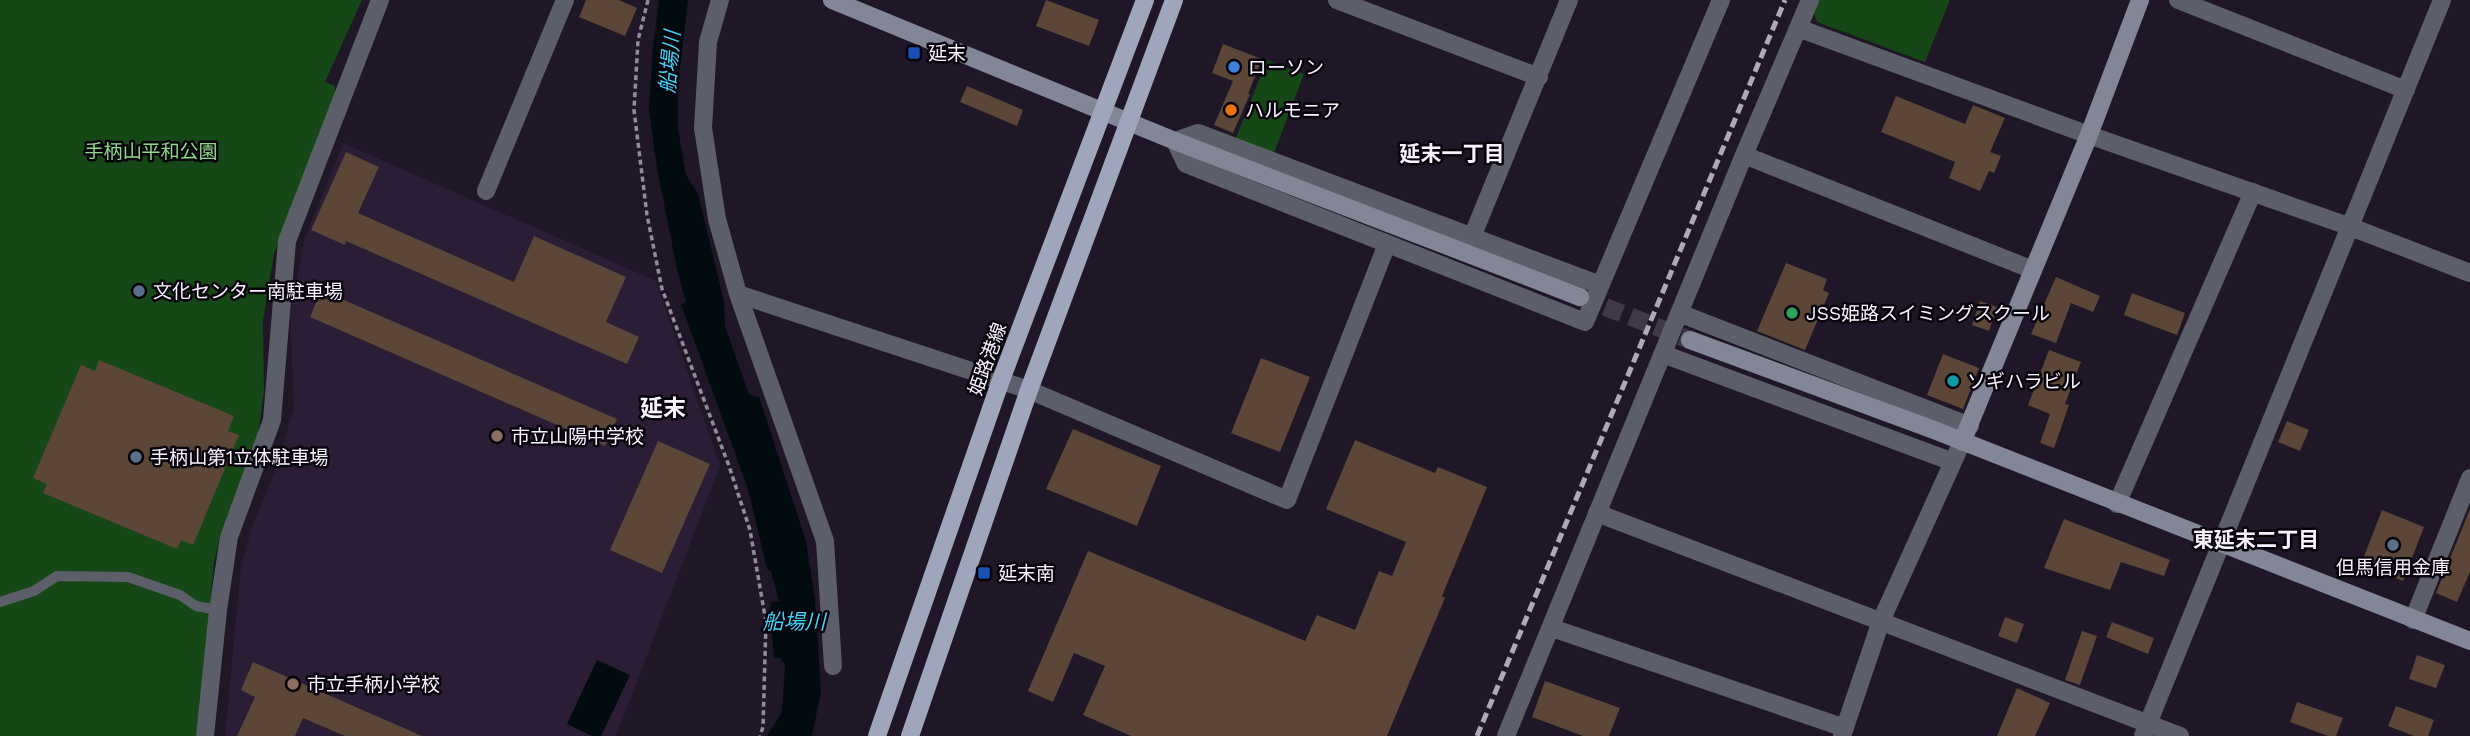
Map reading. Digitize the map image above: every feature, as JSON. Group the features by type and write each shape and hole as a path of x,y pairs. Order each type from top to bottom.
{"main road":[{"name":"姫路港線","path":"877,736 1001,380 1145,0"},
{"path":"910,736 1029,390 1174,0"}],"street":[{"path":"205,736 218,610 229,537 272,420 287,241 380,0"},
{"path":"486,191 565,0"},
{"path":"720,0 708,42 703,128 717,219 738,294 825,541 833,666"},
{"path":"832,0 1175,141 1580,297"},
{"path":"1336,0 1539,77"},
{"path":"1472,237 1569,0"},
{"path":"1175,141 1186,164 1585,322 1721,0"},
{"path":"1506,736 1810,0"},
{"path":"1552,628 1844,732 1881,621 1966,434 2090,135 2140,0"},
{"path":"2178,0 2406,90"},
{"path":"2146,730 2442,0"},
{"path":"1798,28 2351,227 2470,273"},
{"path":"1175,141 1198,133 1600,285"},
{"path":"1744,155 2033,270"},
{"path":"2117,504 2253,192"},
{"path":"738,294 1029,390 1287,500 1387,244"},
{"path":"1679,313 1966,434 2117,504 2470,641"},
{"path":"1690,340 1966,434"},
{"path":"1663,354 1953,462"},
{"path":"2413,620 2464,511 2470,478"},
{"path":"1597,513 1881,621 2146,730 2180,736"}],"lane":[{"path":"0,602 34,591 57,576 128,577 180,595 197,606 218,610"}],"path":[{"path":"648,0 638,40 634,110 647,215 662,289 729,466 750,530 766,622 761,736"}],"shaded area":[{"name":"市立山陽中学校","path":"343,143 656,281 720,466 616,736 225,736 241,567 252,526 275,472 294,407 290,313 304,241"}],"green space":[{"name":"手柄山平和公園","path":"0,0 362,0 325,82 335,86 335,95 274,254 263,321 264,392 258,435 221,532 214,563 196,736 0,736"},
{"path":"1818,0 1950,0 1925,62 1817,22 1813,10"},
{"path":"1267,60 1304,74 1274,153 1236,138"}],"water":[{"name":"船場川","path":"659,0 688,0 678,85 678,129 686,175 698,194 724,302 725,326 749,395 759,397 806,541 815,600 821,691 812,736 767,736 782,712 785,665 780,658 774,658 770,609 771,602 779,601 771,571 767,569 748,489 681,304 686,303 657,168 649,109"},
{"path":"597,660 630,675 601,736 592,736 567,724"}],"building":[{"path":"586,0 619,0 637,8 625,36 579,17"},
{"path":"1046,0 1099,20 1089,46 1036,26"},
{"path":"1223,44 1262,59 1233,133 1214,125 1233,81 1212,73"},
{"path":"967,86 1023,110 1017,126 960,102"},
{"path":"1896,96 1965,124 1973,105 2005,118 1990,152 2001,156 1994,173 1989,171 1980,191 1949,178 1955,162 1881,132"},
{"path":"346,152 379,167 358,213 514,282 534,236 626,277 606,322 639,337 627,364 346,241 345,245 311,230"},
{"name":"JSS姫路スイミングスクール","path":"1786,263 1827,279 1823,290 1829,293 1805,350 1757,331"},
{"path":"2056,277 2100,296 2093,312 2071,303 2056,343 2031,334"},
{"path":"321,290 617,419 605,446 310,317"},
{"path":"2132,293 2185,313 2177,335 2124,315"},
{"path":"1980,301 1997,307 1989,331 1972,325"},
{"path":"2049,350 2081,362 2065,404 2069,405 2054,448 2040,443 2050,414 2028,405"},
{"name":"ソギハラビル","path":"1943,354 1979,368 1963,409 1927,395"},
{"path":"1261,358 1310,377 1280,452 1231,433"},
{"name":"手柄山第1立体駐車場","path":"99,360 234,416 228,431 239,435 193,545 181,540 177,549 43,493 47,484 33,478 81,365 95,371"},
{"path":"2287,421 2309,430 2300,451 2278,442"},
{"path":"1073,429 1161,466 1137,526 1046,489"},
{"path":"1355,440 1435,473 1438,467 1487,487 1442,596 1445,598 1387,736 1131,736 1083,715 1105,666 1074,653 1053,702 1028,691 1088,551 1305,641 1317,615 1355,630 1379,571 1392,576 1406,542 1326,509"},
{"path":"658,441 710,464 662,573 610,550"},
{"path":"2470,509 2470,572 2457,602 2436,593"},
{"name":"但馬信用金庫","path":"2382,510 2424,527 2403,581 2361,564"},
{"path":"2064,519 2170,560 2164,576 2121,562 2110,590 2044,568"},
{"path":"2005,617 2024,624 2017,643 1998,636"},
{"path":"2112,622 2154,638 2148,654 2106,637"},
{"path":"2082,631 2097,636 2080,685 2065,680"},
{"path":"2417,655 2445,665 2436,688 2409,679"},
{"path":"253,662 422,736 345,736 303,718 295,736 237,736 255,697 241,690"},
{"path":"1545,681 1620,708 1609,736 1583,736 1532,717"},
{"path":"2017,688 2050,703 2035,736 1997,736"},
{"path":"2297,702 2343,718 2336,736 2328,736 2290,722"},
{"path":"2396,706 2434,720 2428,736 2414,736 2388,726"}],"tunnel":[{"path":"1580,297 1690,340"}],"railway":[{"path":"1477,736 1785,0"}],"place":[{"name":"延末","path":"914,53"},
{"name":"ローソン","path":"1234,67"},
{"name":"ハルモニア","path":"1231,110"},
{"name":"文化センター南駐車場","path":"139,291"},
{"name":"JSS姫路スイミングスクール","path":"1792,313"},
{"name":"ソギハラビル","path":"1953,381"},
{"name":"市立山陽中学校","path":"497,436"},
{"name":"手柄山第1立体駐車場","path":"136,457"},
{"name":"但馬信用金庫","path":"2393,545"},
{"name":"延末南","path":"984,573"},
{"name":"市立手柄小学校","path":"293,684"}],"district":[{"name":"延末一丁目","path":"1452,154"},
{"name":"延末","path":"663,408"},
{"name":"東延末二丁目","path":"2256,540"}]}
